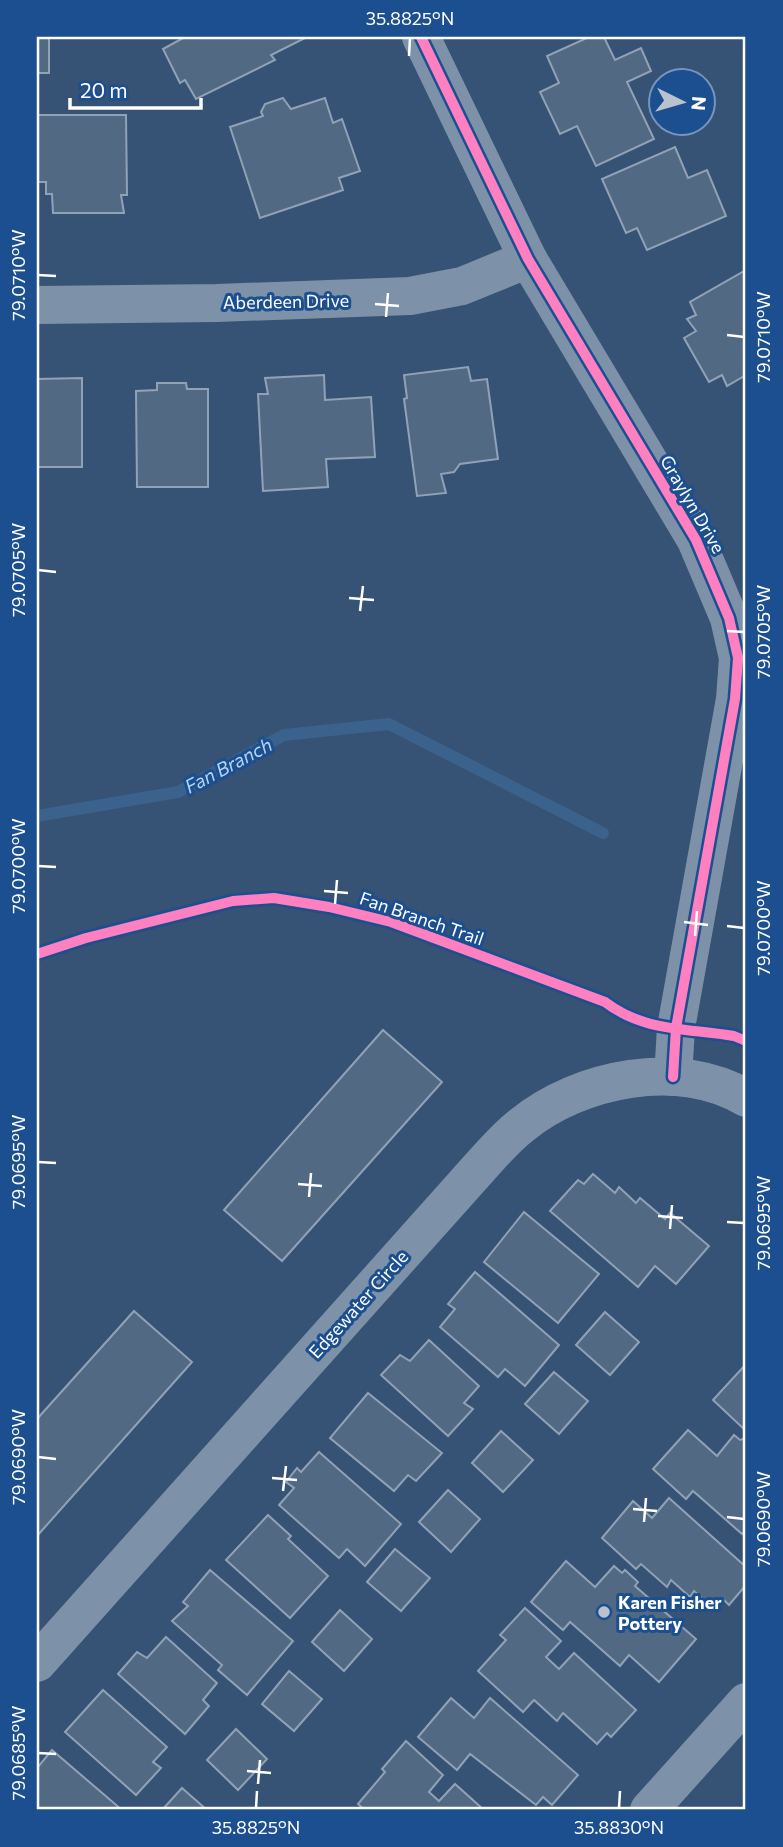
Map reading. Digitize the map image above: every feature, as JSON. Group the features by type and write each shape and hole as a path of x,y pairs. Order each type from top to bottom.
{"street":[{"name":"Graylyn Drive","path":"421,37 528,258 696,540 729,618 738,658 735,699 676,1028 673,1077"},
{"name":"Aberdeen Drive","path":"37,305 217,303 410,296 462,286 528,258"},
{"name":"Edgewater Circle","path":"37,1663 480,1167 521,1125 556,1103 584,1090 640,1077 673,1077 730,1088 746,1098"},
{"path":"649,1810 746,1702"}],"building":[{"path":"37,37 49,37 49,73 37,73"},
{"path":"185,37 307,37 271,55 275,60 196,99 185,80 180,83 163,49"},
{"path":"589,37 604,37 615,60 641,48 649,66 646,66 646,73 627,82 646,122 646,136 653,136 654,139 596,166 577,126 560,134 540,92 559,83 547,56"},
{"path":"283,98 291,109 325,98 333,123 342,119 360,171 339,178 343,190 260,218 230,127 263,116 261,112 265,104"},
{"path":"37,115 126,115 127,195 121,195 124,213 53,213 52,194 46,194 46,182 37,182"},
{"path":"675,147 688,178 707,170 726,216 647,250 637,228 626,233 602,179"},
{"path":"746,270 746,375 727,386 722,375 709,382 684,338 696,331 687,319 696,315 690,302"},
{"path":"468,367 471,381 487,379 498,459 460,464 454,472 441,474 446,493 417,496 404,399 407,398 404,375"},
{"path":"324,375 325,400 371,397 375,457 326,459 328,487 263,491 258,394 268,394 265,378"},
{"path":"82,378 82,467 37,467 37,379"},
{"path":"157,383 186,383 187,389 208,389 208,487 137,487 136,391 157,390"},
{"path":"383,1030 442,1082 282,1261 224,1210"},
{"path":"593,1174 615,1193 619,1187 636,1203 640,1198 665,1219 670,1213 709,1246 676,1284 655,1266 638,1287 550,1211 578,1180 584,1184"},
{"path":"524,1212 599,1274 558,1323 484,1262"},
{"path":"475,1272 559,1345 525,1386 505,1369 498,1377 440,1327 455,1309 448,1304"},
{"path":"134,1311 192,1362 37,1536 37,1419"},
{"path":"605,1312 639,1342 610,1375 576,1345"},
{"path":"429,1340 479,1386 464,1403 473,1409 448,1436 381,1375 400,1355 410,1361"},
{"path":"746,1364 746,1431 713,1400"},
{"path":"554,1372 588,1401 559,1434 525,1404"},
{"path":"368,1393 442,1453 416,1481 408,1475 394,1491 330,1438"},
{"path":"688,1430 717,1456 734,1435 740,1440 746,1438 746,1529 742,1534 693,1491 686,1499 653,1469"},
{"path":"501,1431 533,1460 503,1492 472,1463"},
{"path":"319,1452 401,1524 365,1566 347,1549 339,1558 279,1505 294,1488 286,1482 297,1468 301,1472"},
{"path":"448,1490 480,1519 451,1552 419,1522"},
{"path":"669,1498 746,1567 746,1585 729,1605 724,1600 716,1610 694,1591 690,1597 671,1580 667,1587 641,1564 636,1569 602,1538 633,1501 652,1518"},
{"path":"268,1515 291,1536 288,1539 328,1576 290,1618 226,1560"},
{"path":"395,1549 430,1578 401,1611 367,1582"},
{"name":"Karen Fisher Pottery","path":"566,1561 595,1587 614,1566 622,1573 625,1570 638,1582 635,1586 696,1639 659,1682 629,1655 620,1666 570,1622 563,1630 531,1602"},
{"path":"210,1570 293,1641 247,1695 218,1670 222,1665 172,1621 188,1606 183,1602"},
{"path":"525,1608 561,1641 546,1657 559,1669 574,1653 636,1710 611,1737 607,1733 597,1744 563,1713 557,1721 534,1700 523,1712 478,1671 506,1640 500,1635"},
{"path":"340,1610 372,1639 344,1671 312,1642"},
{"path":"166,1637 217,1683 203,1700 209,1706 185,1734 118,1674 137,1652 147,1658"},
{"path":"289,1671 322,1699 294,1731 262,1704"},
{"path":"103,1690 167,1747 153,1762 161,1768 136,1795 65,1732"},
{"path":"451,1698 474,1718 490,1698 578,1775 552,1805 543,1797 536,1805 470,1754 457,1770 418,1737"},
{"path":"236,1729 267,1759 238,1790 207,1760"},
{"path":"406,1741 443,1775 429,1792 439,1801 455,1784 484,1810 365,1810 358,1804 385,1772 382,1769"},
{"path":"52,1750 122,1810 37,1810 37,1768"},
{"path":"182,1788 207,1810 162,1810"}],"waterway":[{"name":"Fan Branch","path":"37,816 178,792 284,735 389,724 603,833"}],"cycle path":[{"path":"421,37 528,259 696,540 729,618 738,658 735,699 676,1028 673,1077"},
{"name":"Fan Branch Trail","path":"37,954 86,938 233,901 274,898 329,907 391,922 605,1002 620,1012 651,1024 734,1036 746,1041"}],"place":[{"name":"Karen Fisher Pottery","path":"604,1612"}]}
